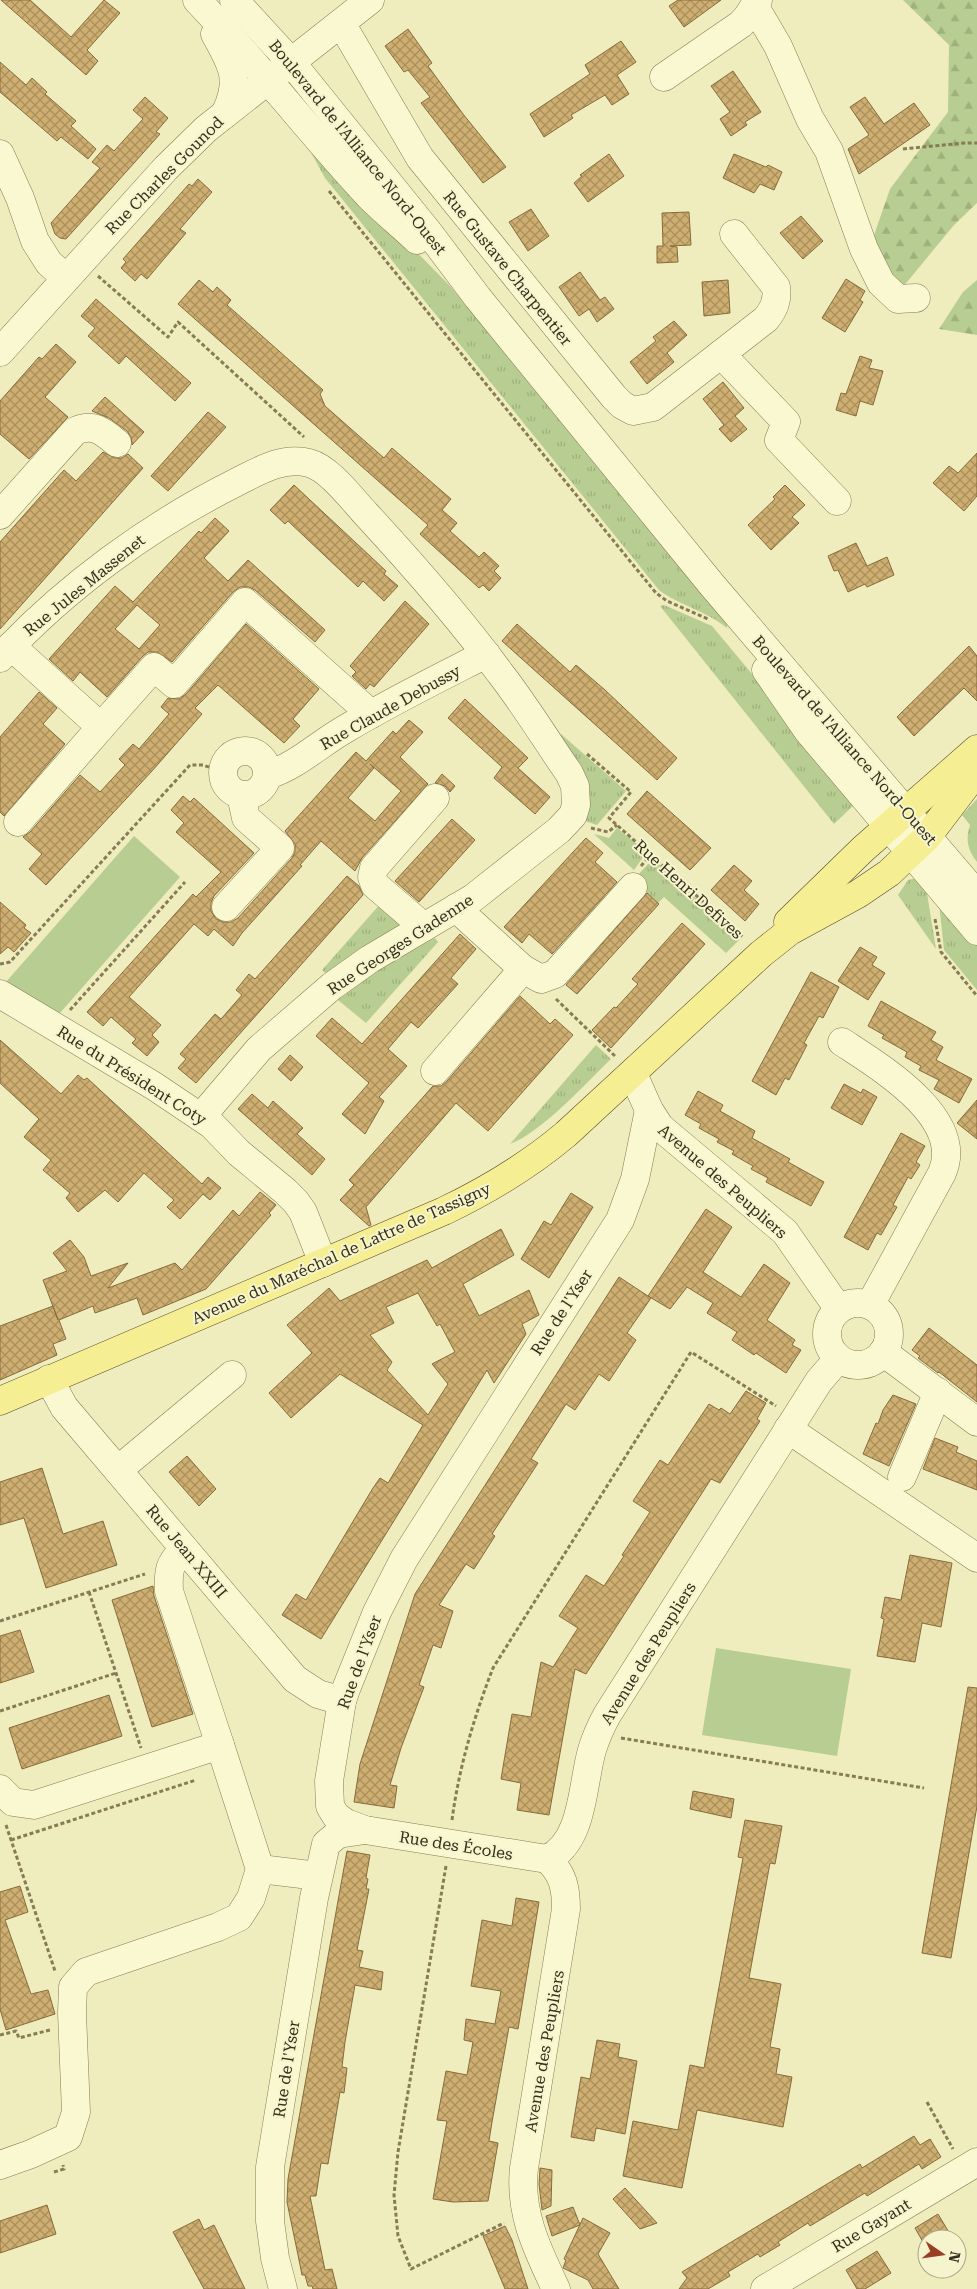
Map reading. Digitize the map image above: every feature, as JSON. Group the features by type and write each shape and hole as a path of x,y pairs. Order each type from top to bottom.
{"main road":[{"name":"Avenue du Maréchal de Lattre de Tassigny","path":"0,1401 444,1211 507,1178 545,1152 633,1074 761,954 808,901 977,749"},
{"name":"Avenue du Maréchal de Lattre de Tassigny","path":"761,954 796,927 871,886 889,873 919,845 977,771"}],"street":[{"name":"Boulevard de l'Alliance Nord-Ouest","path":"196,0 371,197 478,298"},
{"name":"Boulevard de l'Alliance Nord-Ouest","path":"196,0 231,61 235,88 225,114"},
{"name":"Boulevard de l'Alliance Nord-Ouest","path":"234,0 290,62 429,233 478,298 712,585 919,845 977,931"},
{"name":"Rue Charles Gounod","path":"0,352 166,168 225,114 370,0"},
{"path":"664,77 741,24 756,4 778,46 810,119 829,151 864,248 881,283 898,299 916,298"},
{"name":"Rue Gustave Charpentier","path":"341,23 420,158 493,251 622,405 633,411 653,407 766,319 773,310 777,294 772,281 734,234"},
{"path":"0,154 7,187 35,241 49,263 73,270"},
{"path":"721,354 786,422 779,440 836,501"},
{"path":"0,515 75,431 92,426 101,429 117,443"},
{"name":"Rue Jules Massenet","path":"6,652 42,616 107,562 171,518 270,466 285,462 308,462"},
{"path":"308,462 326,472 353,499 462,622 486,654"},
{"path":"18,822 154,667 174,684 245,602 371,714"},
{"path":"6,652 101,727"},
{"name":"Rue Claude Debussy","path":"241,795 258,791 263,787 268,775 283,770 371,714 486,654"},
{"name":"Rue Georges Gadenne","path":"201,1116 259,1049 316,998 370,959 456,908 495,881 559,830 573,815 577,796 569,773 486,654"},
{"path":"226,908 280,848 246,818 241,795 228,786 223,772 229,758 237,752 247,750 257,753 264,760 268,775"},
{"path":"424,927 375,884 372,877 374,868 435,798"},
{"name":"Boulevard de l'Alliance Nord-Ouest","path":"919,845 977,895"},
{"path":"456,908 528,972 541,979 555,974 633,886"},
{"path":"435,1071 528,972"},
{"name":"Rue du Président Coty","path":"0,994 201,1116 212,1125 239,1153 285,1190 296,1202 303,1212 323,1263"},
{"path":"842,1042 879,1066 916,1098 938,1126 947,1145 948,1154 942,1173 870,1304"},
{"name":"Avenue des Peupliers","path":"633,1074 654,1120 785,1232 838,1308"},
{"name":"Rue de l'Yser","path":"365,1830 346,1823 336,1816 330,1806 329,1784 342,1701 365,1639 404,1559 620,1220 635,1179 649,1110"},
{"path":"854,1302 870,1304 878,1310 888,1326 889,1335 883,1352 870,1363 862,1365 854,1365 838,1359 828,1343 826,1333 828,1324 838,1308 854,1302"},
{"path":"883,1352 977,1422"},
{"name":"Avenue des Peupliers","path":"556,2289 531,2235 522,2193 524,2168 566,1909 563,1879 559,1871 547,1859 557,1854 572,1832 598,1734 607,1714 819,1380 838,1359"},
{"path":"118,1470 232,1375"},
{"name":"Rue Jean XXIII","path":"49,1379 64,1406 295,1679 318,1694 342,1701"},
{"path":"902,1477 938,1392"},
{"path":"792,1424 977,1558"},
{"path":"0,2164 31,2154 68,2137 76,2112 73,1988 86,1972 218,1927 239,1917 251,1898 260,1869 169,1591 168,1572 174,1559 184,1548"},
{"path":"0,1789 14,1802 34,1805 152,1781 224,1757"},
{"name":"Rue de l'Yser","path":"283,2289 275,2258 270,2222 270,2167 318,1876 323,1854 331,1839 343,1833 365,1830"},
{"name":"Rue des Écoles","path":"365,1830 547,1859"},
{"path":"260,1869 318,1876"},
{"name":"Rue Gayant","path":"765,2289 977,2162"}],"path":[{"path":"903,149 964,143 977,144"},
{"path":"323,183 656,593 667,601 714,622"},
{"path":"73,270 168,337 178,322 309,441 308,462"},
{"path":"0,964 10,962 190,765 203,766 223,772"},
{"name":"Rue Henri Defives","path":"616,825 669,869 761,954"},
{"path":"55,1027 185,882"},
{"path":"934,910 941,952 977,996"},
{"path":"528,972 633,1074"},
{"path":"525,2213 411,2269 398,2236 394,2195 398,2152 464,1754 478,1704 493,1668 691,1352 792,1424"},
{"path":"0,1621 151,1572 168,1572"},
{"path":"89,1592 152,1781"},
{"path":"0,1711 116,1673"},
{"path":"598,1734 924,1788"},
{"path":"11,1840 152,1781 224,1757"},
{"path":"6,1823 57,1978"},
{"path":"0,2035 16,2031 19,2038 73,2024"}],"green space":[{"path":"903,0 977,0 977,203 954,225 898,293 871,244 890,189 948,112 949,45"},
{"path":"309,149 383,218 450,286 727,621 727,628 711,617 667,596 659,590 325,178"},
{"path":"977,280 977,335 939,329 963,292"},
{"path":"664,605 712,626 858,801 834,824 660,606"},
{"path":"561,734 626,791 597,825 579,819 557,747"},
{"path":"977,799 977,862 971,854 968,845 970,825 962,815"},
{"path":"617,828 643,849 644,856 634,870 594,834 609,838"},
{"path":"134,836 180,877 59,1014 6,982"},
{"path":"658,863 740,939 726,953 664,897 658,903 637,883 638,875 648,864"},
{"path":"917,878 925,881 936,949 898,895 908,880"},
{"path":"938,893 977,943 977,990 944,950"},
{"path":"382,902 409,926 330,977 322,970"},
{"path":"435,938 438,942 366,1023 338,1000 381,967"},
{"path":"596,1045 611,1059 536,1129 510,1144"},
{"path":"716,1648 851,1669 837,1756 702,1735"}],"building":[{"path":"1,0 30,0 71,37 104,0 120,13 87,50 98,61 86,75"},
{"path":"678,0 721,0 684,27 669,6"},
{"path":"408,29 432,63 428,66 463,114 506,167 483,183 421,103 430,97 408,70 404,72 385,46"},
{"path":"621,41 636,62 617,75 629,94 612,105 605,95 571,115 573,118 544,137 530,114 590,74 585,65"},
{"path":"0,62 26,85 32,78 47,92 45,94 76,121 71,126 96,149 88,159 61,137 57,141 0,92"},
{"path":"733,71 761,112 745,122 747,125 731,136 720,119 730,112 711,86"},
{"path":"145,97 168,118 156,132 160,134 66,239 60,238 55,234 51,223 100,168 92,162 107,145 114,151 143,119 133,110"},
{"path":"865,97 884,124 914,103 930,125 859,174 848,149 869,135 850,107"},
{"path":"609,154 624,176 588,202 574,183 582,176 580,175"},
{"path":"734,154 766,167 768,165 782,172 774,190 760,184 754,193 723,178"},
{"path":"198,179 212,192 180,229 186,233 147,279 141,274 135,281 121,268 126,262 123,259 189,184 192,186"},
{"path":"531,209 549,236 528,251 509,222"},
{"path":"689,212 691,245 670,246 677,247 678,262 657,263 657,246 663,246 662,213"},
{"path":"801,216 823,241 803,259 780,233"},
{"path":"580,272 600,300 605,297 614,309 597,322 589,309 579,316 559,287"},
{"path":"846,279 865,291 860,300 863,302 845,332 822,318"},
{"path":"199,280 213,292 217,287 231,300 227,305 323,390 320,394 325,406 384,458 392,448 451,499 442,510 457,523 450,531 479,557 484,552 499,566 494,571 501,578 489,591 483,585 479,588 420,534 428,525 178,304"},
{"path":"728,280 730,313 704,316 702,282"},
{"path":"96,299 191,383 175,401 126,356 119,364 88,336 95,328 81,316"},
{"path":"674,321 687,335 667,353 674,362 647,384 630,362 656,341 653,337"},
{"path":"56,344 76,362 45,397 68,417 29,459 0,434 0,401 39,357 42,359"},
{"path":"860,356 872,360 869,368 883,371 873,405 860,401 856,416 836,410 841,393 846,394"},
{"path":"723,382 744,408 735,416 747,429 731,442 719,429 724,425 703,399"},
{"path":"105,397 144,432 132,445 131,437 127,431 109,418 92,411"},
{"path":"208,412 226,427 168,491 151,476"},
{"path":"103,452 115,458 122,458 128,454 143,468 0,629 0,542 64,470 76,481"},
{"path":"977,453 977,496 964,511 933,483 949,466 958,473"},
{"path":"294,485 386,571 384,574 398,586 384,601 363,581 358,587 288,521 285,524 270,510"},
{"path":"785,485 805,505 792,517 799,523 771,550 748,525 775,499 773,497"},
{"path":"215,518 229,531 204,558 228,581 248,560 325,630 315,642 255,590 249,587 240,587 233,592 172,662 157,652 148,652 107,697 80,672 73,681 49,659 115,586 133,602 199,531 201,533","holes":["137,605 160,625 139,649 115,629"]},
{"path":"856,543 867,566 887,557 894,575 867,587 865,584 848,592 838,570 834,571 828,556"},
{"path":"405,601 429,624 374,687 370,684 366,689 352,676 356,672 350,666"},
{"path":"246,624 319,689 293,719 300,726 284,743 218,685 195,708 202,714 46,885 29,869 42,854 23,837 30,832 80,775 100,792 125,765 119,759 133,744 139,749 169,714 161,707 168,698 179,699 186,694"},
{"path":"517,624 570,672 576,665 677,758 657,780 502,641"},
{"path":"969,646 977,656 977,701 964,688 914,736 897,717"},
{"path":"39,692 57,708 43,724 65,744 4,816 0,812 0,737"},
{"path":"465,699 528,758 518,768 550,797 535,814 494,778 502,767 448,718"},
{"path":"409,720 423,732 400,757 428,784 362,858 355,871 321,841 233,946 214,929 208,936 194,924 129,997 161,1025 152,1035 159,1042 147,1056 132,1043 136,1039 111,1017 103,1026 87,1012 193,894 196,897 221,872 176,832 184,823 171,810 183,796 190,802 194,798 254,853 214,896 211,903 211,911 216,919 223,922 231,922 238,918 292,858 295,852 295,844 285,831 356,752 366,761 393,731 396,734","holes":["370,764 401,791 375,821 348,798 374,768"]},
{"path":"442,774 455,786 450,792 445,786 435,783"},
{"path":"647,791 711,848 690,870 627,814"},
{"path":"452,819 475,840 419,902 395,881"},
{"path":"586,838 603,853 595,862 617,882 552,954 529,934 522,943 504,927"},
{"path":"734,865 752,881 744,890 759,904 745,921 711,890"},
{"path":"347,876 359,886 363,895 196,1083 178,1068 186,1059 180,1054 215,1014 221,1019 242,995 236,990 249,974 255,979"},
{"path":"647,893 659,904 577,994 566,985"},
{"path":"0,902 26,925 24,928 31,933 14,952 8,947 0,954"},
{"path":"682,923 705,944 611,1048 592,1030 638,984 632,979"},
{"path":"460,934 476,949 451,978 458,984 418,1028 411,1022 388,1049 407,1066 379,1097 384,1101 365,1134 342,1114 369,1083 316,1036 332,1018 362,1044"},
{"path":"860,947 877,957 872,965 885,973 868,1000 838,981"},
{"path":"811,972 839,987 823,1018 819,1016 804,1043 807,1045 789,1080 785,1078 776,1095 752,1081"},
{"path":"520,996 550,1024 555,1019 573,1035 488,1131 456,1103 366,1207 371,1225 369,1226 340,1200 354,1185 349,1180 433,1086 441,1086 447,1081"},
{"path":"881,1001 936,1032 931,1040 943,1047 936,1060 972,1079 959,1103 934,1089 939,1080 919,1070 921,1066 905,1057 907,1052 882,1038 884,1035 868,1026"},
{"path":"0,1040 61,1094 78,1075 84,1080 87,1078 202,1184 208,1177 221,1188 210,1200 203,1194 180,1219 167,1207 174,1200 144,1173 118,1202 105,1190 78,1212 66,1198 70,1193 43,1170 51,1160 24,1137 39,1119 0,1083"},
{"path":"290,1055 303,1067 291,1081 278,1069"},
{"path":"844,1084 861,1093 863,1089 877,1097 862,1125 831,1108"},
{"path":"698,1091 723,1105 720,1111 755,1131 752,1138 790,1159 788,1162 824,1182 811,1206 766,1182 768,1178 751,1169 753,1166 732,1154 734,1151 717,1142 719,1139 699,1128 701,1124 685,1115"},
{"path":"252,1094 268,1108 273,1101 303,1128 297,1134 325,1159 312,1175 238,1109"},
{"path":"977,1100 977,1139 957,1123"},
{"path":"901,1133 925,1146 916,1162 920,1165 911,1179 908,1177 893,1205 897,1207 881,1235 877,1233 868,1250 844,1237"},
{"path":"260,1192 276,1205 269,1213 271,1215 206,1289 143,1315 137,1298 95,1313 93,1306 59,1320 66,1339 53,1344 57,1355 0,1380 0,1326 53,1306 43,1280 67,1271 53,1253 70,1240 84,1257 91,1276 128,1263 108,1288 175,1263 182,1270 233,1210 239,1216"},
{"path":"571,1193 593,1207 549,1278 521,1259 544,1221 551,1225"},
{"path":"706,1209 732,1227 703,1272 741,1297 764,1264 790,1283 767,1320 795,1340 792,1345 801,1350 786,1373 732,1340 737,1332 707,1313 713,1303 687,1287 670,1309 648,1296"},
{"path":"501,1229 514,1255 463,1284 479,1316 529,1290 539,1315 522,1324 526,1334 494,1383 487,1370 321,1639 282,1615 296,1594 306,1600 373,1488 380,1478 388,1483 423,1425 340,1374 291,1418 269,1393 312,1353 287,1325 329,1288 340,1301 427,1260 432,1268","holes":["418,1293 437,1326 440,1324 455,1352 432,1364 448,1384 428,1415 387,1370 392,1362 370,1335 394,1323 386,1307"]},
{"path":"619,1277 651,1298 627,1333 636,1340 609,1381 599,1374 575,1410 566,1404 531,1459 538,1463 492,1534 495,1536 474,1569 466,1564 439,1605 453,1611 441,1648 433,1645 419,1685 424,1687 401,1748 390,1785 397,1786 394,1808 354,1802 360,1764 415,1594"},
{"path":"929,1328 977,1365 977,1402 918,1358 920,1356 912,1350"},
{"path":"746,1391 766,1403 757,1419 760,1421 720,1483 711,1479 586,1674 575,1669 549,1815 517,1810 521,1783 501,1779 512,1714 531,1717 541,1662 553,1667 578,1628 559,1616 586,1575 604,1586 624,1556 622,1555 650,1512 633,1501 660,1460 668,1465 709,1404 719,1410 721,1408 730,1414"},
{"path":"893,1395 916,1404 889,1466 863,1454 876,1423 878,1424 883,1410"},
{"path":"935,1438 958,1447 956,1452 977,1461 977,1490 923,1469"},
{"path":"187,1456 216,1489 199,1506 169,1472"},
{"path":"42,1468 63,1534 103,1521 117,1565 46,1588 24,1518 0,1525 0,1482"},
{"path":"910,1555 952,1563 941,1627 922,1623 915,1662 877,1656 884,1619 881,1618 885,1597 901,1600"},
{"path":"153,1586 154,1596 193,1714 152,1727 112,1600"},
{"path":"20,1630 34,1672 0,1683 0,1636"},
{"path":"968,1687 977,1688 977,1806 951,1958 922,1953"},
{"path":"109,1695 122,1736 22,1769 9,1728"},
{"path":"693,1791 734,1799 731,1818 690,1809"},
{"path":"745,1820 782,1826 775,1864 770,1863 749,1978 781,1984 770,2047 780,2049 776,2074 792,2077 783,2127 697,2110 682,2188 623,2176 633,2121 678,2130 690,2065 704,2068 743,1858 738,1857"},
{"path":"347,1851 370,1855 366,1878 368,1879 366,1889 369,1889 357,1950 363,1951 359,1967 383,1972 381,1990 355,1985 342,2067 347,2068 344,2093 340,2092 328,2164 321,2163 316,2196 310,2196 325,2270 332,2269 337,2289 313,2289 312,2286 308,2286 305,2275 302,2275 287,2202 288,2179"},
{"path":"20,1886 28,1912 5,1920 31,1994 48,1990 55,2014 6,2030 0,2009 0,1892"},
{"path":"516,1898 539,1902 518,2029 509,2027 492,2122 489,2141 498,2143 488,2201 453,2202 433,2199 447,2121 437,2120 446,2071 467,2075 473,2042 464,2040 466,2019 495,2024 501,1991 471,1986 482,1920 512,1926"},
{"path":"597,2040 620,2044 618,2057 637,2061 625,2134 596,2128 594,2141 571,2137 581,2077 590,2079"},
{"path":"914,2136 920,2145 930,2139 941,2157 922,2169 919,2164 867,2196 865,2193 810,2226 808,2223 778,2242 780,2245 760,2257 758,2254 728,2272 730,2276 708,2289 679,2289 687,2278 682,2272 860,2164 862,2168"},
{"path":"540,2168 552,2170 551,2206 542,2210 539,2184"},
{"path":"625,2188 657,2223 640,2229 613,2199"},
{"path":"47,2205 56,2234 0,2253 0,2221"},
{"path":"573,2207 580,2225 552,2236 546,2216"},
{"path":"938,2214 947,2229 917,2229 917,2232 915,2228"},
{"path":"583,2218 610,2233 598,2254 619,2289 593,2289 588,2280 563,2268 566,2260 564,2259"},
{"path":"199,2219 204,2230 214,2225 245,2289 204,2289 173,2232"},
{"path":"505,2226 512,2240 528,2289 505,2289 483,2236"},
{"path":"877,2251 891,2273 865,2289 857,2289 846,2270"}]}
